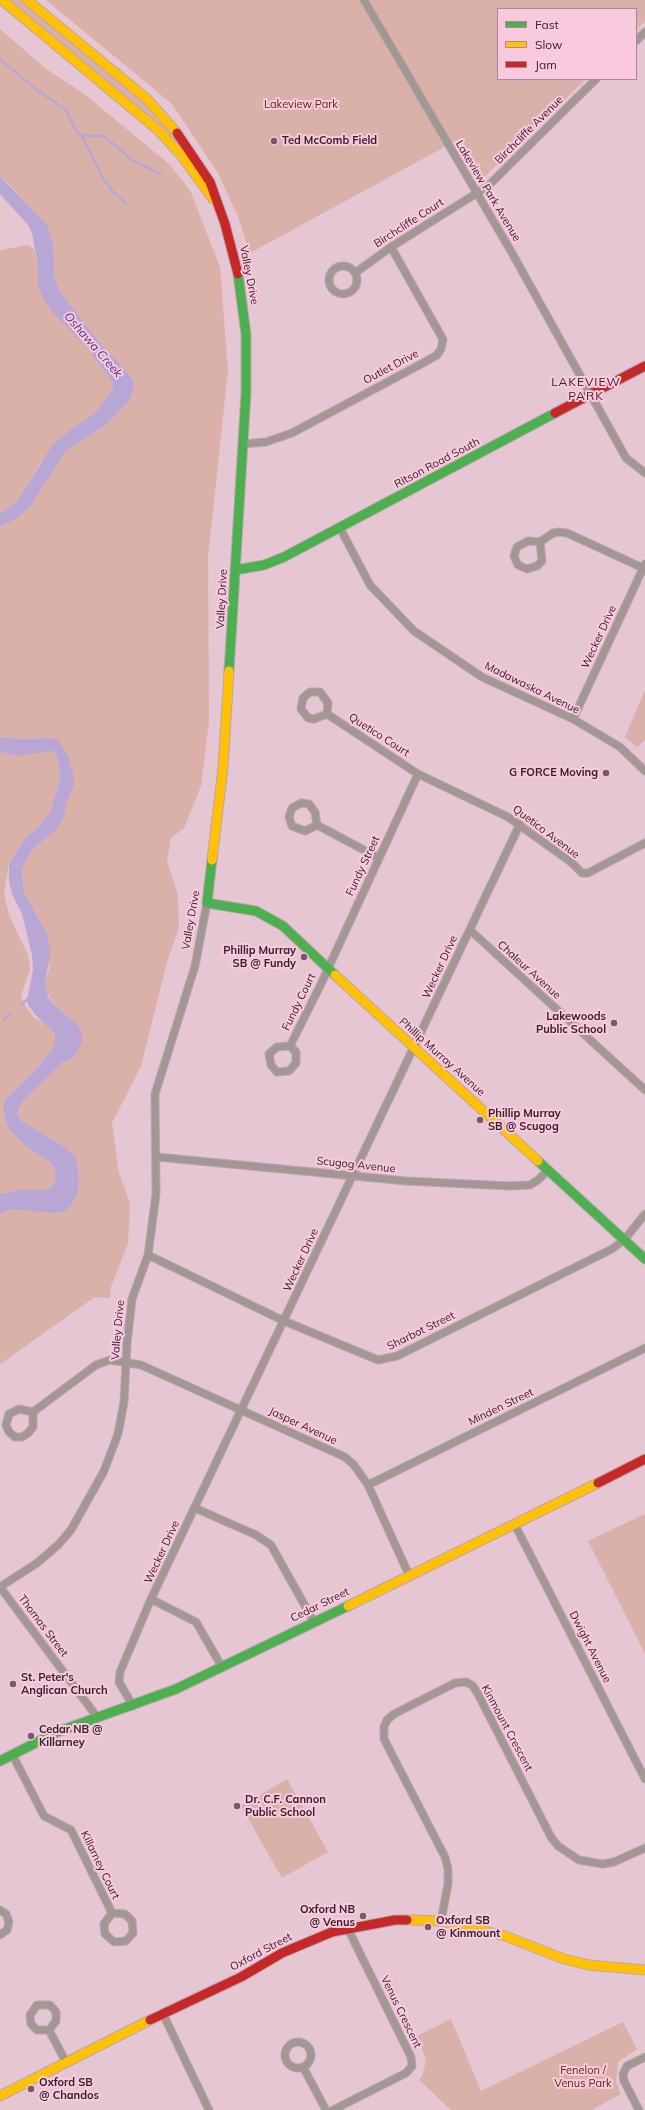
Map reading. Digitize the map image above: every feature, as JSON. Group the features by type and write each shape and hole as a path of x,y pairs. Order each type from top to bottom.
{"street":[{"name":"Valley Drive","path":"2,0 158,130 182,156 217,205"},
{"name":"Valley Drive","path":"0,1587 38,1563 58,1545 71,1530 104,1471 118,1434 124,1402 127,1343 132,1299 148,1255 156,1194 157,1157 155,1094 195,966 207,903 223,768 247,359 244,311 237,267 226,224 217,205 210,182 198,162 160,111 27,0"},
{"name":"Lakeview Park Avenue","path":"364,0 592,394"},
{"path":"637,39 645,32"},
{"name":"Birchcliffe Avenue","path":"476,194 488,186 595,80"},
{"name":"Birchcliffe Court","path":"355,273 391,247 476,194"},
{"name":"Outlet Drive","path":"243,444 266,442 292,433 423,363 437,355 442,349 443,340 440,334 391,247"},
{"name":"Ritson Road South","path":"235,570 256,567 274,561 340,528 645,366"},
{"path":"592,394 626,458 645,473"},
{"name":"Madawaska Avenue","path":"340,528 370,585 414,631 482,677 573,719 620,747 645,771"},
{"path":"540,542 542,561 537,566 527,569 518,565 514,556 517,547 528,541 540,542 553,533 567,533 644,566"},
{"name":"Wecker Drive","path":"573,719 644,566"},
{"path":"310,692 320,692 328,703 327,714 314,719 308,718 301,709 302,698 310,692"},
{"name":"Quetico Court","path":"327,714 418,774"},
{"name":"Quetico Avenue","path":"418,774 520,824 571,862 578,871 585,874 645,843"},
{"name":"Fundy Street","path":"328,968 418,774"},
{"path":"301,803 309,804 315,812 317,825 305,831 292,826 289,817 292,808 301,803"},
{"name":"Wecker Drive","path":"132,1706 119,1682 120,1672 152,1599 520,824"},
{"path":"317,825 379,858"},
{"name":"Phillip Murray Avenue","path":"207,903 256,911 282,926 414,1049 645,1259"},
{"name":"Chaleur Avenue","path":"470,930 645,1090"},
{"name":"Fundy Court","path":"290,1046 328,968"},
{"name":"Scugog Avenue","path":"157,1157 406,1181 517,1186 530,1184 538,1180 548,1170"},
{"name":"Sharbot Street","path":"148,1255 284,1320 370,1358 378,1360 388,1359 612,1249 624,1240 645,1214"},
{"name":"Minden Street","path":"368,1485 645,1348"},
{"name":"Jasper Avenue","path":"33,1412 96,1365 110,1360 141,1365 345,1457 354,1465 368,1485 409,1575"},
{"path":"19,1409 33,1412 33,1427 28,1433 22,1437 15,1437 9,1432 6,1419 9,1414 19,1409"},
{"name":"Cedar Street","path":"0,1761 57,1732 176,1689 515,1525 645,1459"},
{"path":"195,1508 256,1535 271,1545 314,1622"},
{"name":"Dwight Avenue","path":"515,1525 645,1779"},
{"name":"Thomas Street","path":"0,1587 97,1717"},
{"path":"152,1599 196,1622 222,1667"},
{"name":"Kinmount Crescent","path":"441,1921 448,1884 448,1869 445,1857 384,1739 384,1727 387,1720 394,1714 455,1683 466,1682 473,1686 551,1836 558,1846 579,1860 603,1864 614,1862 645,1848"},
{"name":"Killarney Court","path":"12,1754 44,1816 71,1830 112,1913"},
{"path":"0,1910 6,1914 9,1922 7,1930 0,1935"},
{"name":"Killarney Court","path":"112,1913 125,1914 132,1921 133,1933 126,1941 114,1942 105,1934 104,1924 112,1913"},
{"name":"Oxford Street","path":"0,2096 163,2014 241,1977 282,1953 332,1932 395,1920 441,1921 505,1936 564,1959 589,1965 645,1970"},
{"name":"Venus Crescent","path":"332,2110 406,2073 412,2066 411,2057 348,1929"},
{"path":"163,2014 209,2110"},
{"path":"49,2030 66,2062"},
{"path":"639,2110 624,2081 623,2074 627,2066 645,2057"},
{"path":"303,2067 326,2110"}],"green space":[{"path":"8,0 21,0 135,94 170,128 197,172"},
{"name":"Lakeview Park","path":"46,0 645,0 645,21 637,29 637,8 497,8 497,80 585,80 483,178 461,138 250,253 239,219 218,173 172,104"},
{"path":"0,29 45,68 83,93 169,164 190,190 220,267 228,371 208,557 209,722 201,786 184,828 171,838 167,861 178,896 179,928 167,962 141,1066 112,1123 119,1173 130,1203 128,1243 111,1287 110,1298 95,1297 0,1364 0,1214 12,1209 39,1211 71,1206 78,1192 79,1176 76,1158 65,1147 20,1120 17,1113 23,1101 63,1062 74,1057 76,1023 55,1006 46,991 45,981 49,970 48,936 24,892 22,872 25,862 33,849 56,830 64,818 66,804 74,785 50,738 23,739 0,737 0,527 15,519 65,452 108,423 130,399 133,392 134,383 130,375 99,342 60,291 55,280 53,243 34,214 14,189 0,176"},
{"path":"28,245 34,249 38,266 38,286 43,299 54,314 89,350 113,383 112,390 94,414 72,428 39,465 17,501 5,511 0,512 0,250"},
{"path":"645,690 645,740 637,747 625,737"},
{"path":"50,751 56,754 60,778 50,812 40,826 25,838 9,864 4,893 9,915 28,955 30,970 21,995 24,1004 34,1018 49,1026 55,1033 55,1045 36,1069 5,1100 8,1128 24,1145 51,1163 56,1177 54,1184 48,1190 17,1190 0,1194 0,752 17,756"},
{"path":"645,1514 645,1654 588,1541"},
{"path":"287,1779 328,1852 282,1878 241,1806"},
{"name":"Fenelon / Venus Park","path":"451,2019 481,2091 623,2022 637,2049 618,2062 616,2082 621,2094 592,2110 451,2110 419,2080 423,2074 426,2060 422,2049 413,2038"}],"water":[{"name":"Oshawa Creek","path":"0,176 47,225 53,243 55,280 60,291 99,342 130,375 134,383 133,392 130,399 108,423 65,452 30,507 15,519 0,527 0,512 5,511 17,501 51,447 72,428 94,414 112,390 113,383 89,350 54,314 43,299 38,286 38,266 32,233 28,225 0,194"},
{"path":"0,737 23,739 50,738 58,740 68,755 73,773 74,785 66,804 64,818 56,830 33,849 25,862 22,872 24,892 48,936 50,956 45,981 48,997 55,1006 76,1023 82,1032 82,1043 74,1057 63,1062 23,1101 17,1113 20,1120 65,1147 76,1158 79,1176 78,1192 71,1206 63,1212 52,1213 12,1209 0,1214 0,1194 17,1190 48,1190 54,1184 56,1177 51,1163 24,1145 8,1128 3,1109 5,1100 36,1069 55,1045 55,1033 38,1018 28,1005 27,1000 33,970 32,955 22,914 12,894 9,881 9,864 25,838 40,826 50,812 60,778 56,754 51,751 17,756 0,752"}],"waterway":[{"path":"0,59 37,90 66,110 76,131 82,136 104,136 132,160 161,174"},
{"path":"82,136 103,178 113,192 126,203"},
{"path":"22,1004 29,998"},
{"path":"4,1020 10,1013"}],"traffic: fast":[{"path":"229,671 246,393 246,334 238,274"},
{"path":"235,570 264,565 284,557 555,413"},
{"path":"212,860 207,903 256,911 283,926 335,975"},
{"path":"538,1161 645,1259"},
{"path":"0,1761 57,1732 176,1689 348,1606"}],"traffic: slow":[{"path":"2,0 158,130 182,156 213,199"},
{"path":"27,0 147,99 177,133"},
{"path":"212,860 223,768 229,671"},
{"path":"335,975 538,1161"},
{"path":"348,1606 598,1483"},
{"path":"407,1920 441,1921 505,1936 564,1959 589,1965 645,1970"},
{"path":"0,2096 150,2020"}],"traffic: jam":[{"path":"177,133 210,182 225,224 238,274"},
{"path":"555,413 645,366"},
{"path":"598,1483 645,1459"},
{"path":"150,2020 241,1977 282,1953 332,1932 395,1920 407,1920"}],"place":[{"name":"Ted McComb Field","path":"274,141"},
{"name":"G FORCE Moving","path":"606,773"},
{"name":"Phillip Murray SB @ Fundy","path":"304,957"},
{"name":"Lakewoods Public School","path":"614,1023"},
{"name":"Phillip Murray SB @ Scugog","path":"480,1120"},
{"name":"St. Peter's Anglican Church","path":"13,1684"},
{"name":"Cedar NB @ Killarney","path":"31,1736"},
{"name":"Dr. C.F. Cannon Public School","path":"237,1806"},
{"name":"Oxford NB @ Venus","path":"363,1916"},
{"name":"Oxford SB @ Kinmount","path":"428,1927"},
{"name":"Oxford SB @ Chandos","path":"31,2089"}],"district":[{"name":"LAKEVIEW PARK","path":"586,389"}]}
